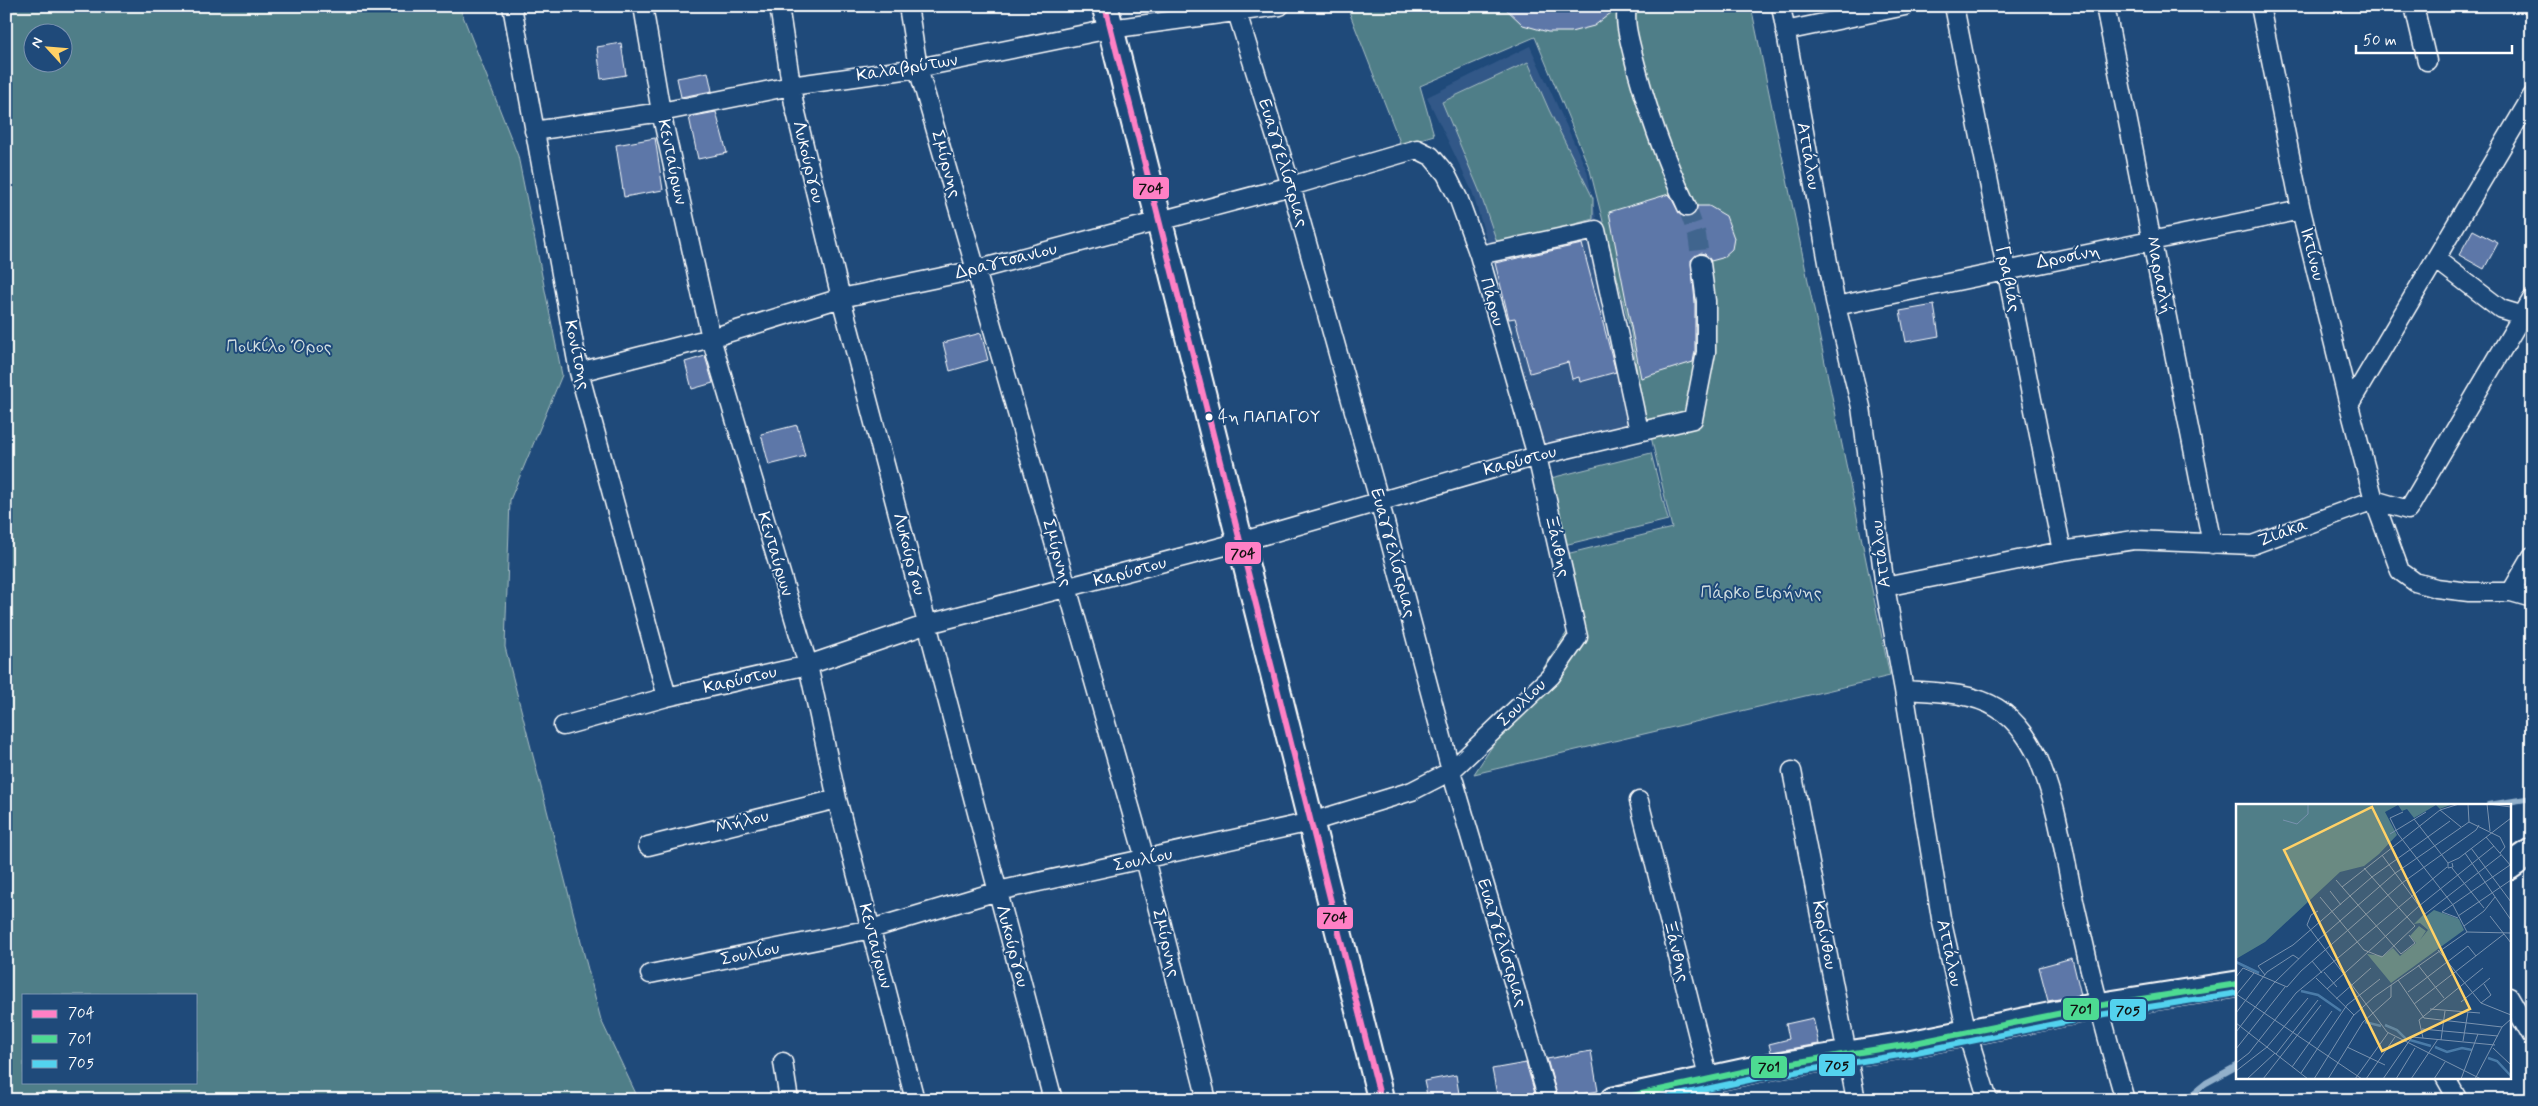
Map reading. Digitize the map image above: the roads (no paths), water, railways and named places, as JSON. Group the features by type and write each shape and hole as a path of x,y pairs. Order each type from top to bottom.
{"street":[{"name":"Κονίτσης","path":"512,6 579,372 667,697"},
{"name":"Κενταύρων","path":"643,6 661,112 710,338 808,665 836,799 915,1100"},
{"name":"Λυκούργου","path":"778,6 794,104 841,298 1053,1100"},
{"name":"Σμύρνης","path":"908,6 918,68 1145,859 1207,1100"},
{"name":"Καλαβρύτων","path":"534,131 661,112 791,86 918,68 1107,18 1280,6"},
{"path":"1627,6 1625,19 1642,90 1670,171 1687,207"},
{"name":"Αττάλου","path":"1781,6 1836,306 1861,406 1885,587 1904,690 1941,918 1967,1032 1988,1100"},
{"path":"1785,31 1906,6"},
{"name":"Γραβιάς","path":"1954,6 2062,551"},
{"name":"Μαρασλή","path":"2105,6 2212,544"},
{"name":"Ικτίνου","path":"2260,6 2301,210 2349,405 2374,500 2400,572 2414,582 2469,592 2511,592 2532,598"},
{"path":"2414,6 2427,62"},
{"name":"Ευαγγελίστριας","path":"1236,9 1291,186 1379,500 1451,771 1548,1100"},
{"path":"1107,18 1381,1100"},
{"path":"2349,405 2437,260 2532,96"},
{"name":"Δραγτσανιου","path":"579,372 710,338 841,298 976,270 1291,186 1407,151 1417,149 1431,156"},
{"name":"Πάρου","path":"1431,156 1446,174 1459,200 1479,255 1537,456"},
{"name":"Δροσίνη","path":"1836,306 2301,210"},
{"path":"1479,255 1596,230 1639,431"},
{"path":"2437,260 2501,308 2527,317"},
{"name":"Καρύστου","path":"563,726 667,697 808,665 928,624 1240,542 1379,500 1537,456 1692,419 1706,352 1706,300 1701,264"},
{"path":"2374,500 2408,510 2527,317 2532,299"},
{"name":"Ξάνθης","path":"1537,456 1578,637"},
{"name":"Ζιάκα","path":"1885,587 2062,551 2134,540 2252,545 2374,500"},
{"path":"2511,592 2532,556"},
{"name":"Σουλίου","path":"650,974 871,929 998,891 1311,822 1412,791 1451,771 1551,676 1578,637"},
{"path":"1904,690 1947,694 1986,703 1997,708 2028,739 2042,768 2052,801 2097,1006 2126,1100"},
{"name":"Κορίνθου","path":"1792,771 1856,1100"},
{"name":"Μήλου","path":"648,846 836,799"},
{"name":"Ξάνθης","path":"1639,801 1711,1090"},
{"path":"2510,866 2532,851"},
{"path":"1612,1100 1711,1090 1756,1069 1847,1055 2097,1006 2236,984"},
{"path":"2510,999 2532,1037"},
{"path":"783,1062 789,1100"},
{"path":"2447,1078 2458,1100"}],"waterway":[{"path":"2495,804 2532,798"},
{"path":"2185,1100 2206,1083 2236,1067"}],"tunnel":[{"path":"1687,207 1697,235 1701,264"}],"place":[{"name":"4η ΠΑΠΑΓΟΥ","path":"1209,417"}],"park label":[{"name":"Ποικίλο Όρος","path":"279,347"},
{"name":"Πάρκο Ειρήνης","path":"1761,593"}]}
